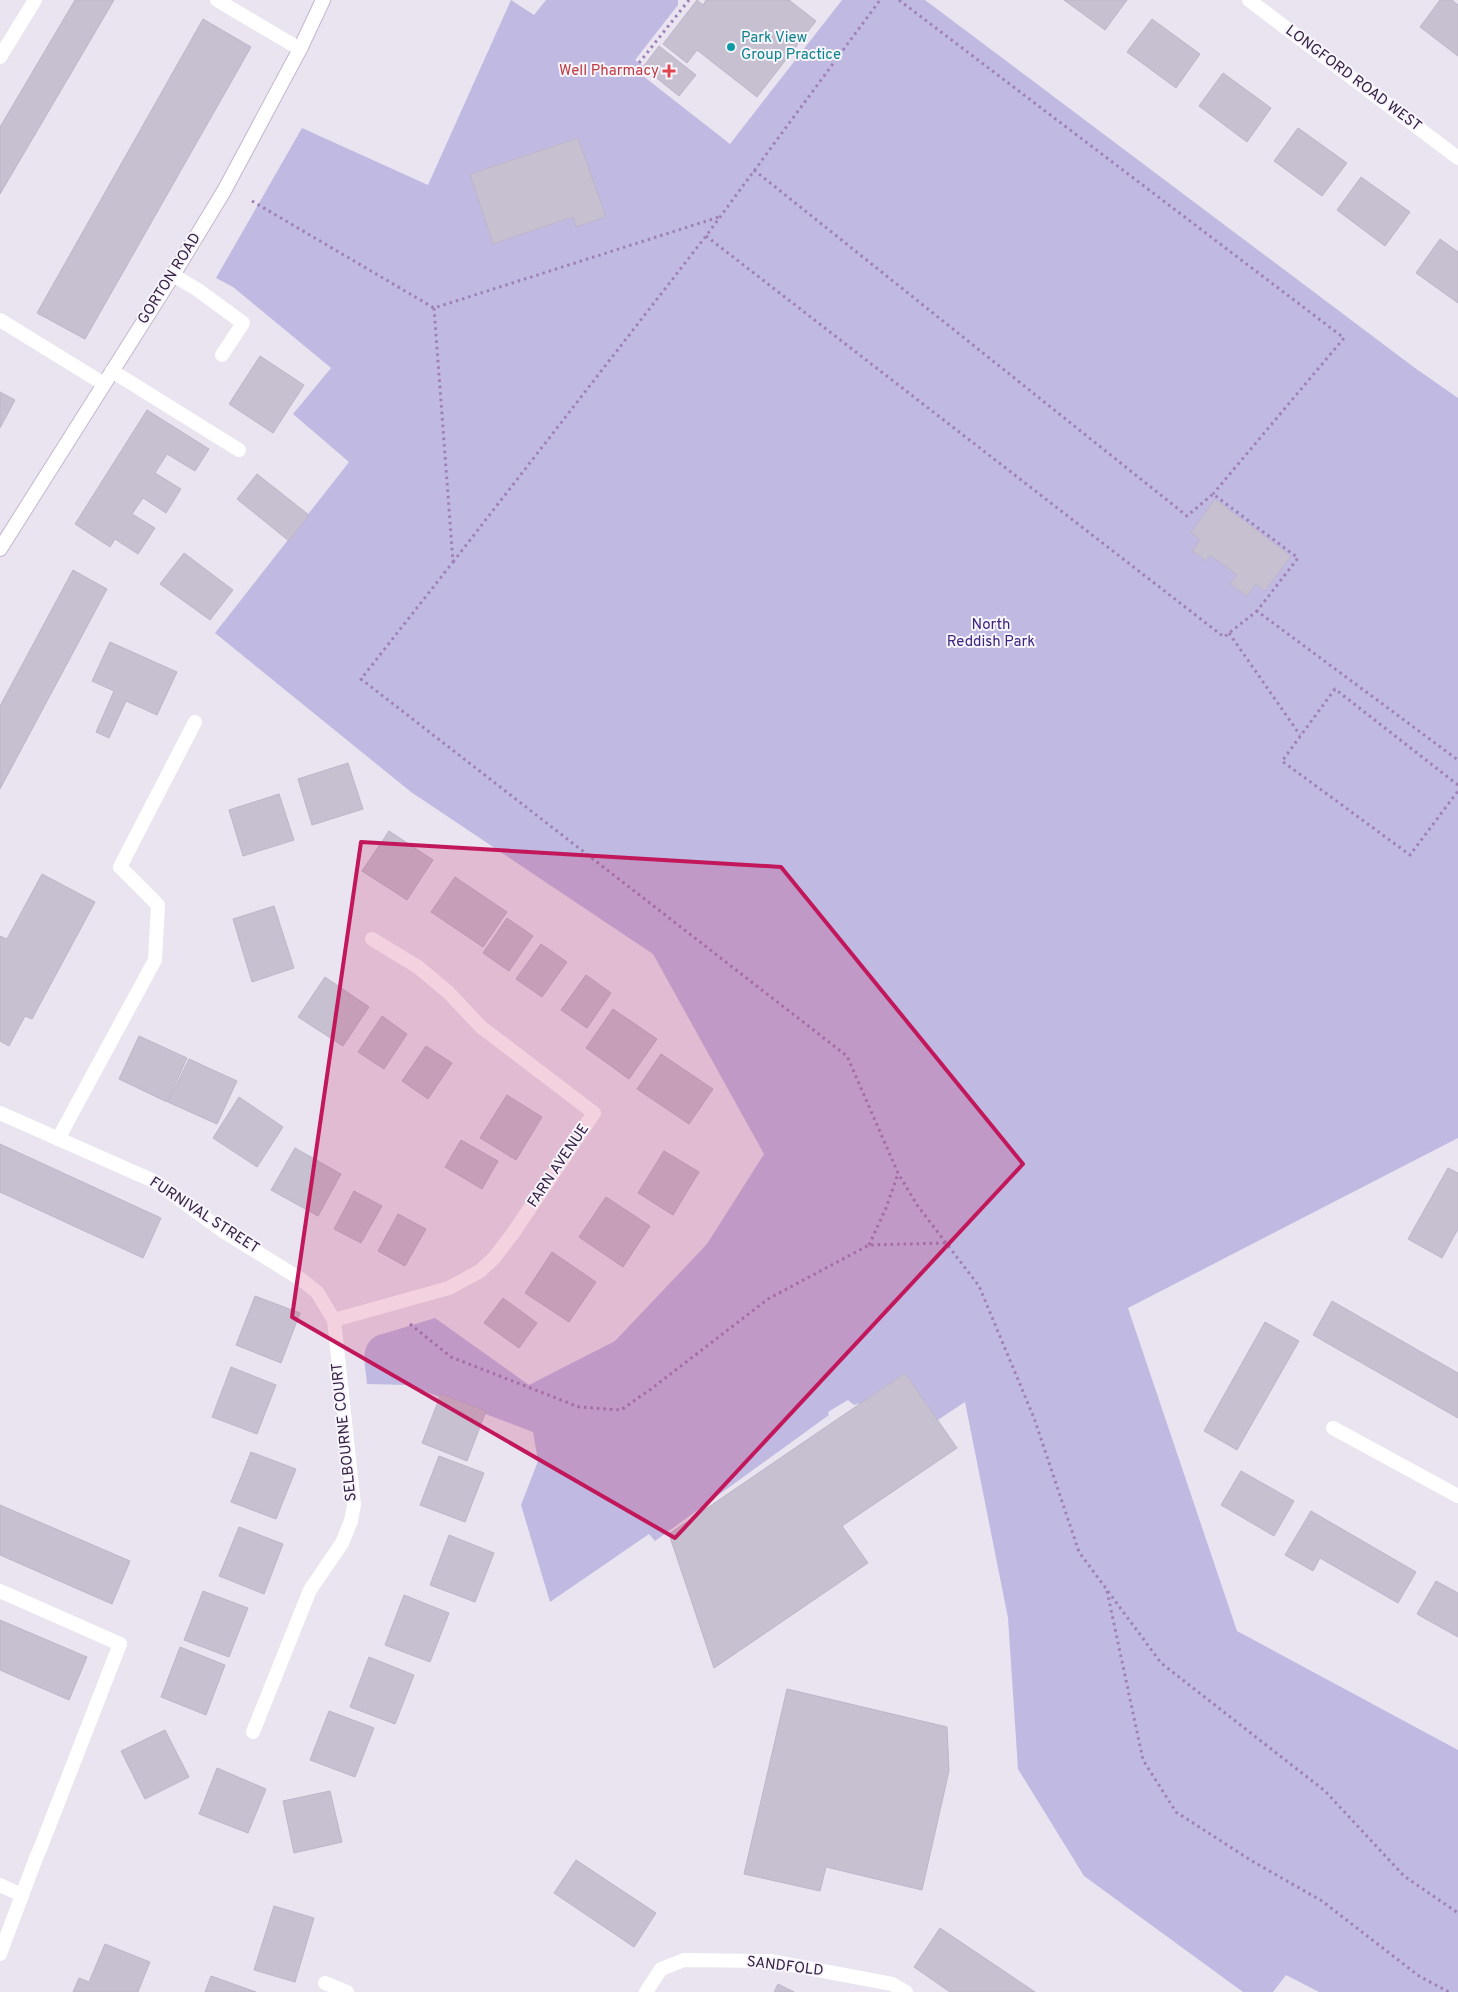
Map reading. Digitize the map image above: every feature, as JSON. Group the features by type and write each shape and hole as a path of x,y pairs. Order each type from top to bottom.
{"street":[{"path":"0,57 35,0"},
{"path":"217,0 300,49"},
{"name":"GORTON ROAD","path":"0,549 224,191 300,49 323,0"},
{"name":"LONGFORD ROAD WEST","path":"1249,0 1458,158"},
{"path":"173,275 198,290 243,323 222,355"},
{"path":"0,320 104,384"},
{"path":"112,371 239,450"},
{"path":"58,1139 155,960 158,905 120,867 195,722"},
{"name":"FARN AVENUE","path":"334,1320 449,1288 480,1270 494,1258 513,1233 594,1113 481,1027 448,992 418,967 372,939"},
{"name":"FURNIVAL STREET","path":"0,1113 156,1182 223,1231 302,1280 316,1292 334,1320"},
{"name":"SELBOURNE COURT","path":"254,1732 310,1590 342,1543 351,1522 354,1505 334,1320"},
{"path":"1333,1428 1458,1496"},
{"path":"0,1591 120,1644 0,1954"},
{"path":"0,1885 22,1894"},
{"name":"SANDFOLD","path":"646,1992 661,1969 684,1960 770,1961 892,1984 906,1992"},
{"path":"326,1983 347,1992"}],"path":[{"path":"639,63 688,0"},
{"path":"880,0 706,236 361,679 847,1056 898,1173 917,1205 979,1286 1034,1418 1079,1552 1161,1663 1325,1792 1404,1876 1458,1913"},
{"path":"754,170 1187,516 1213,494 1344,338 899,0"},
{"path":"252,201 434,308 720,217"},
{"path":"706,236 1224,637 1257,611 1298,558 1213,494"},
{"path":"434,308 452,562"},
{"path":"1257,611 1458,760"},
{"path":"1230,633 1300,735"},
{"path":"1458,785 1335,689 1282,761 1410,855 1458,791"},
{"path":"869,1245 886,1208 898,1173"},
{"path":"389,1306 450,1357 579,1407 620,1410 651,1389 768,1299 869,1245 946,1243"},
{"path":"1106,1588 1144,1760 1176,1812 1252,1861 1322,1901 1419,1976 1448,1992"}],"highlighted area":[{"path":"361,842 781,867 1023,1164 675,1538 292,1317"}],"green space":[{"name":"North Reddish Park","path":"511,0 534,15 546,0 678,0 678,5 635,60 643,66 638,72 730,144 842,0 925,0 1415,368 1458,398 1458,1138 1128,1308 1237,1631 1458,1750 1458,1992 1319,1992 1286,1975 1273,1992 1243,1992 1084,1876 1018,1769 1008,1618 965,1402 912,1437 885,1396 854,1405 848,1400 828,1412 829,1415 655,1541 649,1534 550,1602 521,1505 538,1461 533,1432 408,1385 367,1384 364,1357 370,1340 376,1336 435,1318 529,1385 615,1341 707,1244 764,1154 653,954 411,792 215,633 349,462 293,414 331,368 233,287 216,278 302,128 428,185"}],"building":[{"path":"75,0 114,0 0,194 0,127"},
{"name":"Park View Group Practice","path":"697,0 703,5 706,0 789,0 816,21 757,97 697,50 687,63 663,44"},
{"path":"1064,0 1127,0 1105,30"},
{"path":"1440,0 1452,0 1458,5 1458,56 1420,27"},
{"path":"203,19 251,47 85,339 37,313"},
{"path":"1152,19 1200,54 1176,88 1127,52"},
{"name":"Well Pharmacy","path":"659,46 696,75 679,96 643,67"},
{"path":"1223,73 1271,108 1247,142 1199,106"},
{"path":"1298,128 1347,163 1322,196 1274,161"},
{"path":"578,138 606,217 576,227 573,217 493,244 470,174"},
{"path":"1361,177 1410,212 1385,246 1337,210"},
{"path":"1440,239 1458,252 1458,303 1416,273"},
{"path":"260,356 304,385 273,433 229,404"},
{"path":"0,392 15,400 0,428"},
{"path":"147,410 209,449 195,471 167,454 155,473 181,489 166,513 143,498 132,514 155,528 138,554 115,539 110,547 75,524"},
{"path":"257,474 309,515 289,541 237,499"},
{"path":"1215,499 1291,556 1265,591 1256,584 1247,596 1230,584 1237,575 1210,555 1206,561 1192,551 1200,540 1191,532"},
{"path":"184,553 233,590 210,620 160,584"},
{"path":"73,570 107,589 0,789 0,706"},
{"path":"110,642 177,672 157,715 126,701 109,738 96,732 114,691 92,681"},
{"path":"348,763 363,809 312,825 298,779"},
{"path":"279,794 294,840 243,856 229,810"},
{"path":"389,831 433,860 407,900 362,871"},
{"path":"42,874 95,902 32,1019 25,1016 9,1046 0,1041 0,936 7,939"},
{"path":"455,877 507,912 483,947 431,912"},
{"path":"274,906 294,968 252,982 233,919"},
{"path":"507,918 533,936 509,971 483,953"},
{"path":"541,944 567,962 542,997 516,979"},
{"path":"586,975 611,993 587,1028 561,1010"},
{"path":"325,977 369,1007 343,1046 298,1017"},
{"path":"613,1009 657,1039 629,1079 586,1048"},
{"path":"382,1016 407,1034 384,1069 358,1052"},
{"path":"139,1036 187,1058 167,1102 119,1079"},
{"path":"426,1046 452,1063 428,1099 402,1081"},
{"path":"661,1054 713,1089 689,1124 637,1089"},
{"path":"189,1059 237,1081 217,1124 168,1102"},
{"path":"507,1095 542,1117 516,1160 480,1138"},
{"path":"239,1097 283,1127 257,1167 213,1138"},
{"path":"461,1140 498,1161 482,1189 445,1167"},
{"path":"0,1144 161,1218 143,1258 0,1192"},
{"path":"295,1148 341,1174 318,1216 271,1190"},
{"path":"664,1151 699,1172 673,1215 638,1193"},
{"path":"1448,1168 1458,1173 1458,1229 1442,1258 1408,1239"},
{"path":"354,1191 382,1206 361,1243 334,1229"},
{"path":"606,1197 650,1226 623,1267 579,1237"},
{"path":"398,1214 426,1229 405,1266 378,1251"},
{"path":"552,1252 596,1282 569,1322 525,1293"},
{"path":"255,1296 300,1313 281,1363 236,1345"},
{"path":"503,1298 537,1323 519,1348 484,1323"},
{"path":"1332,1301 1458,1373 1458,1418 1313,1335"},
{"path":"1265,1322 1299,1341 1237,1450 1204,1431"},
{"path":"231,1367 276,1385 257,1434 212,1417"},
{"path":"905,1373 957,1448 842,1526 868,1563 714,1668 669,1534"},
{"path":"441,1394 486,1411 467,1461 422,1443"},
{"path":"251,1452 296,1469 276,1519 231,1502"},
{"path":"439,1456 484,1473 465,1522 420,1505"},
{"path":"1241,1471 1294,1501 1274,1536 1221,1505"},
{"path":"0,1505 130,1561 112,1604 0,1555"},
{"path":"1311,1511 1416,1572 1398,1603 1320,1558 1313,1571 1285,1555"},
{"path":"239,1527 283,1544 264,1594 219,1576"},
{"path":"449,1535 494,1553 475,1602 430,1585"},
{"path":"1436,1581 1458,1593 1458,1637 1417,1614"},
{"path":"203,1591 248,1608 229,1657 184,1640"},
{"path":"404,1595 449,1613 430,1662 385,1645"},
{"path":"0,1620 87,1657 69,1700 0,1670"},
{"path":"180,1647 225,1665 206,1715 161,1697"},
{"path":"369,1657 414,1675 395,1724 350,1707"},
{"path":"787,1689 947,1727 949,1771 922,1890 826,1867 820,1891 744,1874"},
{"path":"329,1711 374,1728 355,1777 310,1760"},
{"path":"165,1730 189,1777 145,1799 121,1751"},
{"path":"217,1768 266,1789 248,1833 199,1814"},
{"path":"330,1791 342,1842 294,1853 283,1801"},
{"path":"576,1860 656,1913 634,1947 554,1893"},
{"path":"274,1906 314,1918 295,1982 254,1970"},
{"path":"940,1928 1035,1992 950,1992 914,1967"},
{"path":"105,1944 150,1962 138,1992 73,1992 79,1978 89,1982"},
{"path":"211,1976 256,1992 205,1992"},
{"path":"778,1984 794,1992 774,1992"}],"place":[{"name":"Park View Group Practice","path":"731,47"},
{"name":"Well Pharmacy","path":"669,71"}]}
